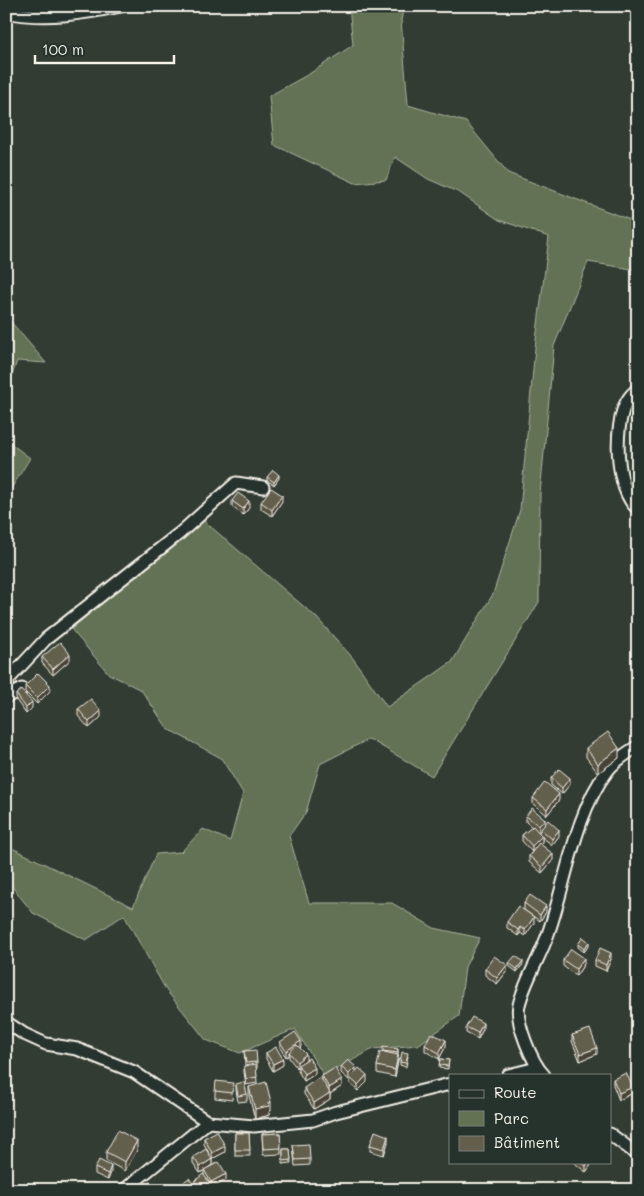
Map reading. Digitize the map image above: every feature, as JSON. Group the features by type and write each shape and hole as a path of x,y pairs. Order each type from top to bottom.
{"street":[{"path":"6,12 25,16 74,14 121,6"},
{"path":"638,389 627,401 621,422 618,456 624,487 631,503 638,509"},
{"path":"6,682 46,639 180,533 236,483 263,487"},
{"path":"6,697 22,689"},
{"path":"516,1074 541,1071 525,1038 519,1006 548,935 588,803 608,770 622,756 638,746"},
{"path":"6,1022 24,1034 46,1044 77,1048 134,1072 208,1122 254,1126 313,1120 336,1112 449,1084"},
{"path":"124,1190 208,1122"},
{"path":"612,1136 638,1155"}],"green space":[{"path":"349,6 404,6 401,20 408,105 466,122 508,173 638,223 638,270 588,262 554,346 540,494 539,602 432,776 369,739 320,764 306,812 289,836 309,903 392,903 434,928 480,938 465,967 459,1016 418,1045 373,1049 324,1076 295,1029 240,1053 206,1040 166,990 124,915 86,940 33,913 6,879 6,857 12,848 133,907 156,854 181,852 203,829 230,841 243,793 221,758 168,729 141,690 109,674 71,629 203,520 316,617 352,657 387,707 452,662 493,594 520,510 535,348 549,237 499,220 460,193 428,179 395,157 386,180 355,183 274,145 269,96 309,74 353,45"},
{"path":"6,316 46,363 17,361 6,392"},
{"path":"6,440 30,458 6,497"}],"building":[{"path":"273,470 279,475 274,482 267,477"},
{"path":"271,488 282,495 272,510 261,502"},
{"path":"238,493 249,501 243,509 232,501"},
{"path":"60,642 70,654 53,669 42,657"},
{"path":"38,673 50,685 37,698 25,686"},
{"path":"21,690 32,702 26,708 16,694"},
{"path":"91,699 101,711 89,722 78,709"},
{"path":"608,732 619,748 598,764 586,748"},
{"path":"559,769 570,778 562,788 551,778"},
{"path":"545,782 559,794 547,809 533,798"},
{"path":"532,808 545,819 539,826 526,816"},
{"path":"548,820 559,830 552,839 541,829"},
{"path":"533,826 542,836 532,846 522,835"},
{"path":"539,843 553,854 542,867 529,856"},
{"path":"530,895 546,906 540,915 524,903"},
{"path":"518,906 534,917 525,930 520,927 518,930 507,922"},
{"path":"583,937 589,942 584,949 578,944"},
{"path":"600,948 611,953 606,965 595,960"},
{"path":"571,949 584,958 576,969 563,960"},
{"path":"494,956 507,965 497,978 485,969"},
{"path":"515,956 523,961 517,969 509,963"},
{"path":"472,1017 483,1023 478,1033 466,1027"},
{"path":"590,1029 597,1048 580,1054 572,1035"},
{"path":"295,1032 301,1041 286,1051 280,1042"},
{"path":"431,1033 446,1040 439,1053 425,1045"},
{"path":"297,1045 306,1054 297,1062 289,1052"},
{"path":"276,1047 283,1059 273,1064 266,1053"},
{"path":"383,1047 398,1049 398,1053 383,1051"},
{"path":"256,1050 257,1062 246,1063 244,1051"},
{"path":"380,1051 398,1055 395,1070 377,1066"},
{"path":"402,1052 408,1053 406,1063 400,1062"},
{"path":"309,1058 315,1068 304,1074 298,1065"},
{"path":"440,1059 449,1060 448,1066 439,1065"},
{"path":"348,1060 356,1067 349,1074 341,1067"},
{"path":"256,1064 257,1077 246,1079 244,1066"},
{"path":"335,1068 342,1080 329,1088 322,1076"},
{"path":"359,1068 367,1075 358,1085 350,1078"},
{"path":"626,1073 633,1087 619,1093 613,1079"},
{"path":"320,1077 330,1093 314,1103 304,1088"},
{"path":"216,1081 233,1083 232,1093 215,1091"},
{"path":"244,1082 247,1094 238,1096 236,1084"},
{"path":"266,1082 271,1102 268,1103 269,1106 255,1109 249,1087"},
{"path":"118,1130 137,1141 125,1162 106,1152"},
{"path":"217,1131 225,1146 212,1153 204,1138"},
{"path":"375,1131 388,1136 384,1149 370,1145"},
{"path":"235,1133 249,1133 250,1150 235,1150"},
{"path":"280,1133 281,1148 263,1149 262,1134"},
{"path":"309,1144 310,1159 295,1160 293,1145"},
{"path":"206,1149 212,1159 200,1167 193,1157"},
{"path":"283,1149 290,1149 291,1160 283,1161"},
{"path":"99,1160 111,1166 108,1174 95,1168"},
{"path":"219,1162 226,1174 211,1182 204,1170"},
{"path":"203,1174 212,1186 208,1190 202,1190 195,1181"},
{"path":"189,1178 198,1190 173,1190"},
{"path":"150,1182 156,1190 140,1190"}]}
